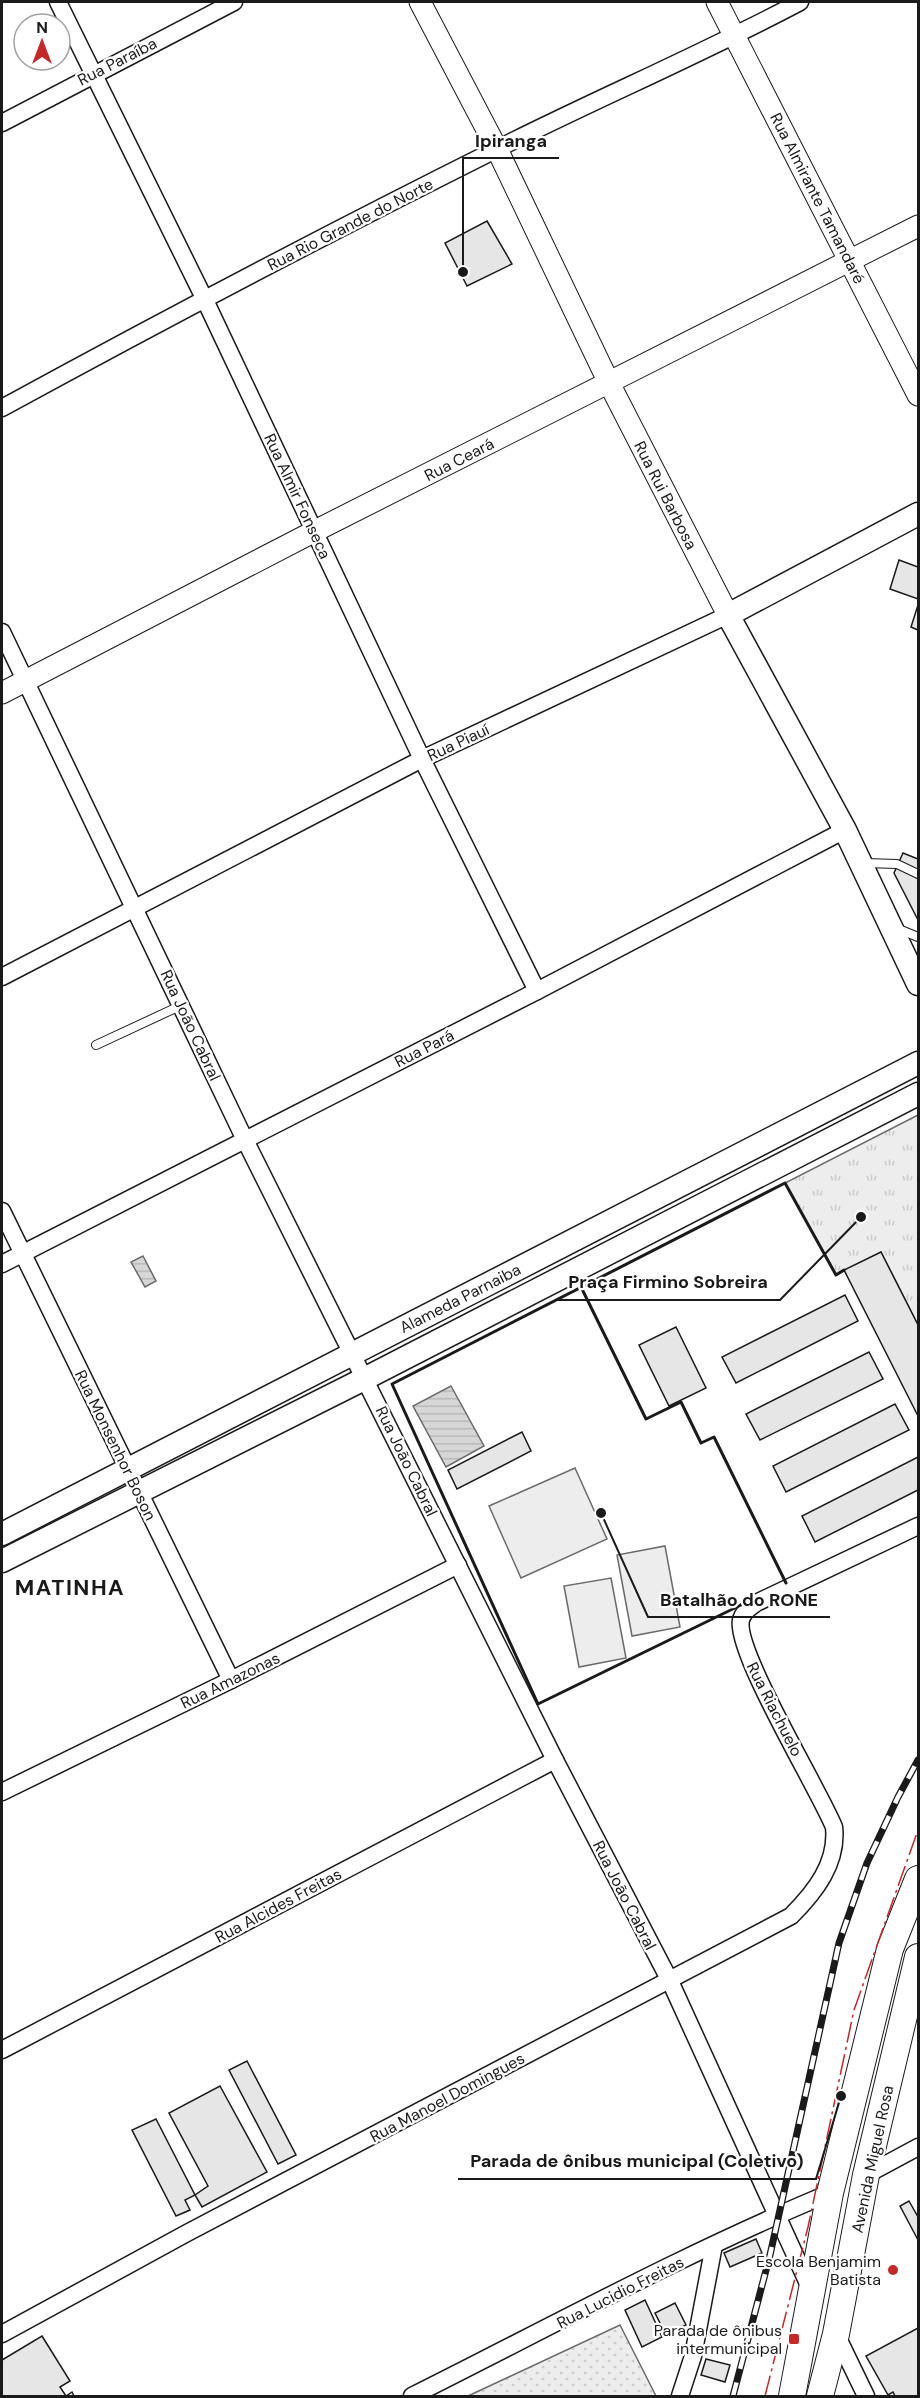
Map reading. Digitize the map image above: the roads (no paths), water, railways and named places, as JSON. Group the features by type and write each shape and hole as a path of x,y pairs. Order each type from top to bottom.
{"main road":[{"name":"Rua Piauí","path":"728,615 918,514"},
{"name":"Rua Rui Barbosa","path":"728,615 845,830 918,981"},
{"name":"Alameda Parnaiba","path":"2,1534 918,1063"},
{"name":"Alameda Parnaiba","path":"2,1561 366,1378 918,1094"},
{"path":"631,1212 643,1235"},
{"name":"Avenida Miguel Rosa","path":"792,2397 830,2193 891,1948 918,1879"},
{"name":"Avenida Miguel Rosa","path":"820,2397 836,2334 866,2175 918,1956"}],"street":[{"name":"Rua Almir Fonseca","path":"58,2 204,298 422,759 537,991"},
{"name":"Rua Paraíba","path":"2,123 92,74 234,2"},
{"name":"Rua Rui Barbosa","path":"420,2 497,149 609,383 728,615"},
{"name":"Rua Almirante Tamandaré","path":"717,2 918,395"},
{"name":"Rua Rio Grande do Norte","path":"2,408 204,298 497,149 734,37 800,2"},
{"name":"Rua Ceará","path":"2,693 315,531 918,226"},
{"name":"Rua Piauí","path":"2,977 422,759 728,615"},
{"name":"Rua João Cabral","path":"2,632 245,1140 555,1760 670,1981 811,2289"},
{"name":"Rua Pará","path":"2,1264 537,991 845,830"},
{"name":"Rua Monsenhor Boson","path":"2,1211 231,1680"},
{"name":"Rua Riachuelo","path":"829,1816 746,1653 741,1621 745,1611 756,1603 918,1526"},
{"name":"Rua Amazonas","path":"2,1792 458,1565"},
{"name":"Rua Alcides Freitas","path":"2,2050 555,1760"},
{"name":"Rua Manoel Domingues","path":"2,2334 187,2233 791,1916 809,1898 823,1878 832,1855 835,1838 829,1816"},
{"path":"866,2175 918,2147"},
{"name":"Rua Lucidio Freitas","path":"412,2397 714,2246 830,2193"},
{"path":"680,2397 693,2356 714,2246"},
{"path":"836,2334 866,2397"}],"lane":[{"path":"861,863 897,864 918,874"},
{"path":"892,927 918,936"},
{"path":"96,1045 182,1005"}],"railway":[{"path":"733,2396 770,2255 839,1943 867,1863 918,1760"}],"place":[{"name":"Ipiranga","path":"463,272"},
{"name":"Praça Firmino Sobreira","path":"861,1217"},
{"name":"Batalhão do RONE","path":"601,1513"},
{"name":"Parada de ônibus municipal (Coletivo)","path":"841,2096"},
{"name":"Escola Benjamim Batista","path":"893,2270"},
{"name":"Parada de ônibus intermunicipal","path":"794,2339"}],"district":[{"name":"MATINHA","path":"70,1587"}]}
